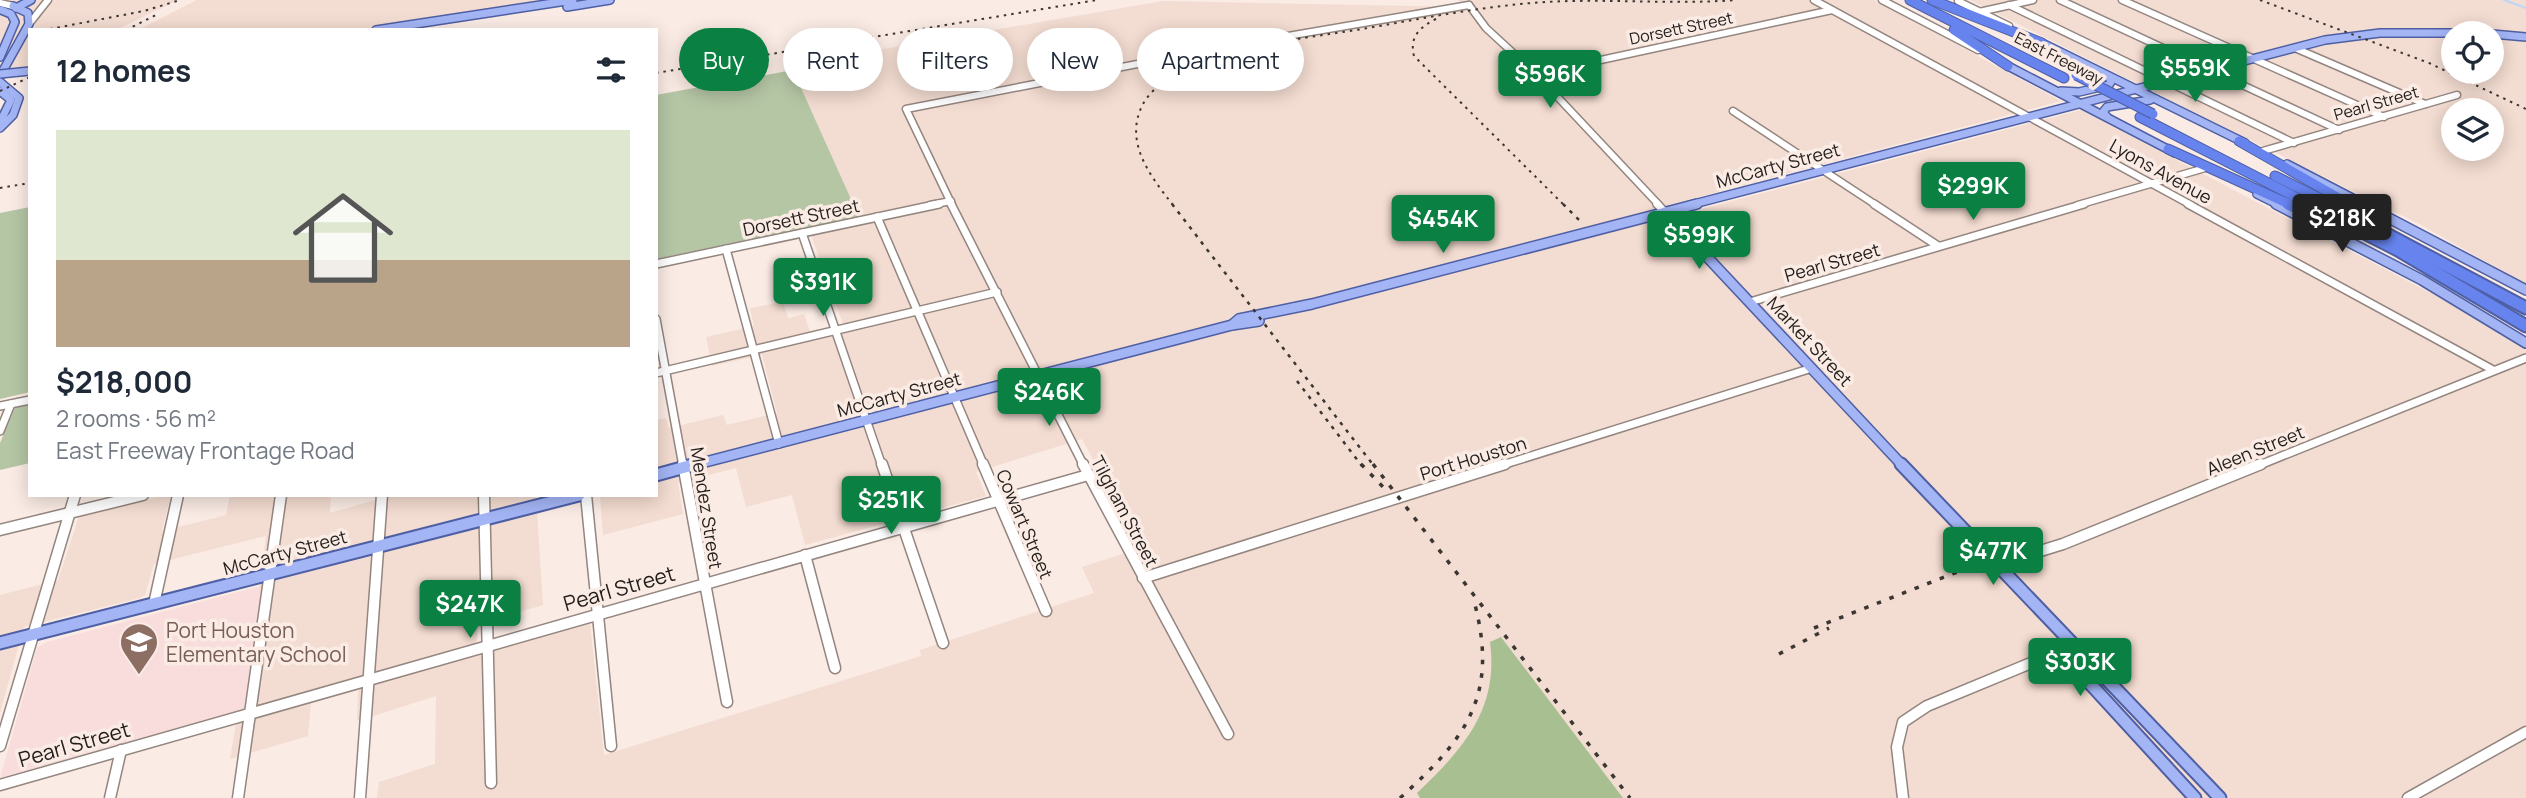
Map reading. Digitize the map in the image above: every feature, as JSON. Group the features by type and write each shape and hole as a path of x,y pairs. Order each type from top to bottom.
{"highway":[{"path":"1902,0 2008,66"},
{"name":"East Freeway","path":"1910,0 2398,250 2526,327"},
{"path":"1930,0 2042,43"},
{"name":"East Freeway","path":"1930,0 2400,239 2525,307"},
{"path":"2239,141 2492,282 2525,307"},
{"path":"2168,149 2356,236 2526,327"}],"main road":[{"path":"15,6 25,0"},
{"path":"2,6 15,6 31,0"},
{"path":"389,28 573,0"},
{"path":"430,28 610,0"},
{"path":"0,128 13,115 15,99 0,79 13,30 13,18 2,6"},
{"path":"3,60 28,26 28,13 15,6"},
{"path":"13,30 28,26"},
{"name":"McCarty Street","path":"658,474 1231,325 1244,325 1274,316 1281,311 2295,48 2380,33 2441,33"},
{"name":"McCarty Street","path":"2504,34 2526,37"},
{"path":"2042,43 2263,152 2526,290"},
{"path":"2008,66 2413,275 2526,343"},
{"path":"0,79 28,73"},
{"path":"2050,88 2079,92 2109,85 2112,80 2103,74"},
{"path":"0,90 15,99 28,96"},
{"path":"0,122 15,99"},
{"path":"2110,119 2103,112 2107,107 2139,100 2161,103"},
{"name":"Market Street","path":"1665,212 1995,565 2072,646 2107,677 2220,798"},
{"name":"McCarty Street","path":"0,643 571,497"},
{"name":"Market Street","path":"2072,646 2084,677 2195,798"}],"street":[{"path":"28,26 48,0"},
{"name":"Market Street","path":"1463,0 1665,212"},
{"name":"Lyons Avenue","path":"1814,0 2493,370"},
{"path":"1882,0 2008,66"},
{"path":"1979,12 2033,0"},
{"path":"2060,0 2339,130"},
{"path":"2122,0 2384,117"},
{"path":"1958,1 2042,43"},
{"name":"Tilgham Street","path":"1228,734 1088,475 906,111 915,106 1222,47 1469,5"},
{"path":"2009,5 2294,142"},
{"name":"Dorsett Street","path":"1536,74 1832,10"},
{"path":"2295,48 2426,104"},
{"name":"Pearl Street","path":"2263,152 2457,95"},
{"path":"1733,111 1938,246"},
{"name":"Pearl Street","path":"1749,302 2205,168"},
{"name":"Dorsett Street","path":"658,264 951,201"},
{"name":"Cowart Street","path":"877,217 996,500 1046,611"},
{"path":"802,233 943,643"},
{"path":"726,249 779,444"},
{"path":"658,373 997,292"},
{"name":"Mendez Street","path":"658,329 685,467 703,584 727,702"},
{"name":"Aleen Street","path":"1995,565 2063,544 2526,358"},
{"name":"Port Houston","path":"1143,578 1812,369"},
{"path":"0,406 28,400"},
{"path":"0,431 11,404"},
{"name":"Pearl Street","path":"0,785 1088,475"},
{"path":"0,746 74,497"},
{"path":"0,530 135,497"},
{"path":"154,604 178,497"},
{"path":"239,798 281,497"},
{"path":"360,798 382,497"},
{"path":"484,497 491,783"},
{"path":"586,497 611,747"},
{"path":"806,555 835,668"},
{"path":"1903,798 1897,747 1903,722 1927,706 2072,646"},
{"path":"2408,798 2526,732"},
{"path":"110,798 121,750"}],"shaded area":[{"path":"0,0 178,0 120,28 28,28 28,68 7,70 12,61 0,62"},
{"path":"197,0 560,0 374,28 142,28"},
{"path":"1458,0 1874,0 2061,101 1669,205 1679,215 2081,110 2463,310 2526,350 2526,798 377,798 379,782 435,764 436,696 357,721 358,690 311,703 308,736 230,759 238,711 245,704 266,536 154,564 145,595 140,598 24,627 0,713 0,595 58,580 79,516 158,497 170,497 162,531 226,515 230,497 331,497 330,513 386,497 536,497 543,605 478,624 476,654 590,622 604,755 921,656 920,650 1094,593 1082,567 1141,548 1082,439 976,472 986,496 805,545 792,495 746,507 736,468 678,483 683,514 603,535 600,497 658,497 658,420 666,418 669,428 723,415 727,425 777,413 762,355 712,366 706,337 754,326 750,308 783,302 788,318 804,314 813,341 846,332 808,227 858,216 802,91 883,91 883,49 897,47 897,91 1013,91 1013,28 1006,28 1163,1 1465,7"},
{"path":"1970,0 2526,0 2526,284 2421,225"},
{"name":"Port Houston Elementary School","path":"257,587 262,589 245,704 238,711 0,778 37,648 47,642"}],"green space":[{"path":"783,72 783,91 802,91 859,217 658,259 658,95 679,91 769,91 769,74"},
{"path":"28,207 28,392 0,399 0,213"},
{"path":"28,403 28,463 0,470 0,443 15,408"},
{"path":"1501,637 1623,798 1420,798 1417,793 1463,744 1474,726 1489,688 1490,642"}],"waterway":[{"path":"2504,0 2526,8"}],"railway":[{"path":"55,28 144,11 180,0"},
{"path":"658,73 1097,0"},
{"path":"1173,205 1142,159 1136,133 1137,120 1147,98 1160,85 1176,74 1220,55 1280,42 1493,7 1572,1 1737,0"},
{"path":"2260,0 2429,63 2526,109"},
{"path":"130,28 158,14"},
{"path":"1436,19 1417,33 1413,43 1414,56 1564,205"},
{"path":"0,91 28,78"},
{"path":"0,188 28,183"},
{"path":"1172,204 1374,466"},
{"path":"1564,205 1582,223"},
{"path":"1297,381 1362,466"},
{"path":"1361,464 1385,489"},
{"path":"1373,464 1630,798"},
{"path":"1814,628 1970,567"},
{"path":"1400,798 1444,755 1472,712 1480,688 1483,662 1481,634 1474,601"},
{"path":"1779,654 1829,628"}],"place":[{"name":"Port Houston Elementary School","path":"139,676"}]}
